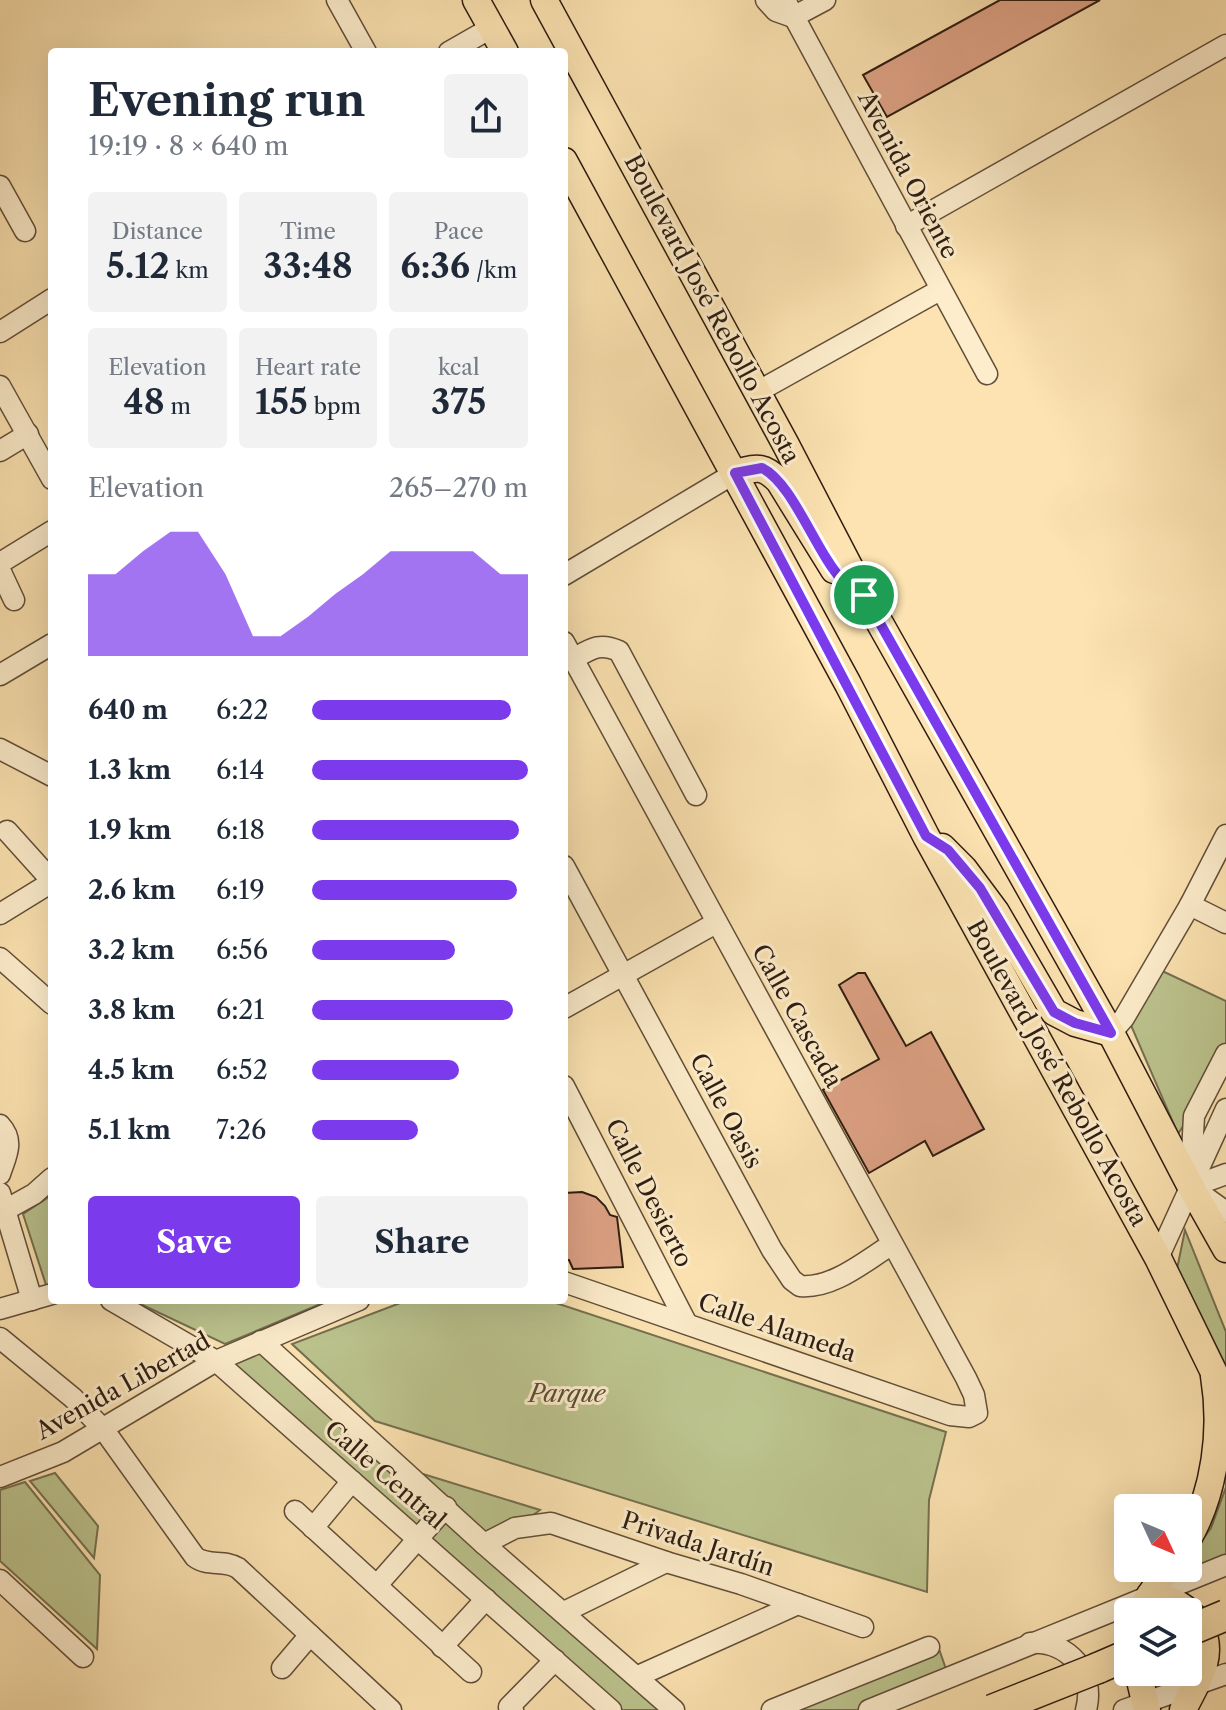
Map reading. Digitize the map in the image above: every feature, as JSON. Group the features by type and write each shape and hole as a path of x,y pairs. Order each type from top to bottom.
{"highway":[{"path":"1202,1625 1226,1615"},
{"path":"1202,1641 1226,1632"},
{"path":"992,1710 1114,1661"},
{"path":"1035,1710 1114,1677"}],"main road":[{"path":"476,0 503,48"},
{"name":"Boulevard José Rebollo Acosta","path":"544,0 864,595 1111,1033 1226,1249"},
{"name":"Boulevard José Rebollo Acosta","path":"568,168 735,473 926,836 1158,1258 1226,1397"},
{"path":"735,473 762,468 770,472 779,481 834,570 845,583 864,595"},
{"path":"926,836 948,850 980,888 1054,1012 1075,1023 1111,1033"},
{"path":"1202,1508 1208,1494 1213,1461 1217,1408 1213,1369"},
{"path":"1202,1628 1206,1655 1202,1666"},
{"path":"1138,1686 1139,1707"},
{"path":"1183,1710 1194,1686"}],"street":[{"path":"337,0 364,48"},
{"path":"766,0 776,11 825,0"},
{"name":"Avenida Oriente","path":"789,8 987,374"},
{"path":"456,48 491,28"},
{"path":"906,226 1226,45"},
{"path":"3,198 25,231"},
{"path":"757,392 940,290"},
{"path":"0,332 48,302"},
{"path":"0,386 48,472"},
{"path":"0,451 28,434"},
{"path":"568,573 735,473"},
{"path":"0,563 48,533"},
{"path":"0,570 14,600"},
{"path":"569,651 607,645 619,651 696,795"},
{"path":"0,675 48,646"},
{"name":"Calle Cascada","path":"569,651 966,1378 978,1409 975,1416"},
{"path":"0,749 48,774"},
{"path":"33,766 48,757"},
{"path":"7,831 48,877"},
{"path":"1111,1033 1124,1018 1190,905 1226,835"},
{"name":"Calle Oasis","path":"568,873 772,1250 792,1280 800,1286 821,1284 839,1277 891,1245"},
{"path":"0,914 48,884"},
{"path":"1190,905 1226,923"},
{"path":"568,1006 716,923"},
{"path":"0,958 48,1000"},
{"path":"1191,1187 1194,1116 1226,1054"},
{"name":"Calle Desierto","path":"568,1094 687,1324"},
{"path":"1158,1258 1226,1109"},
{"path":"0,1125 9,1136 10,1144 0,1174"},
{"path":"1191,1187 1226,1174"},
{"path":"32,1300 2,1206 34,1194 48,1182"},
{"path":"1191,1187 1226,1212"},
{"name":"Calle Alameda","path":"568,1283 925,1406 962,1418 975,1416"},
{"path":"0,1309 48,1295"},
{"name":"Calle Central","path":"118,1304 216,1361 611,1710"},
{"name":"Avenida Libertad","path":"0,1477 49,1459 104,1430 216,1361 349,1304"},
{"path":"0,1338 73,1398 104,1430 195,1557 203,1562 223,1561 238,1568 391,1710"},
{"name":"Calle Central","path":"261,1341 484,1544 674,1710"},
{"path":"313,1528 352,1481"},
{"path":"378,1584 446,1507"},
{"path":"295,1511 471,1672"},
{"name":"Privada Jardín","path":"484,1544 515,1528 551,1523 863,1627"},
{"path":"564,1612 666,1562"},
{"path":"1157,1598 1226,1565"},
{"path":"0,1580 83,1657"},
{"path":"442,1647 486,1599"},
{"path":"638,1676 798,1604"},
{"path":"869,1710 1028,1644 1114,1614"},
{"path":"282,1668 310,1635"},
{"path":"1028,1644 1056,1646 1079,1664 1089,1690 1086,1710"},
{"path":"772,1710 929,1647"},
{"path":"511,1708 555,1660"},
{"path":"1202,1680 1226,1674"},
{"path":"1139,1707 1187,1686"}],"green space":[{"path":"1158,969 1226,1001 1226,1044 1178,1134 1130,1023"},
{"path":"48,1198 48,1288 47,1288 23,1214"},
{"path":"1185,1230 1226,1332 1226,1387 1177,1269"},
{"path":"140,1304 320,1304 225,1344"},
{"name":"Parque","path":"397,1304 559,1304 946,1432 929,1500 927,1592 375,1421 292,1344"},
{"path":"262,1345 444,1507 418,1536 226,1364"},
{"path":"1223,1408 1226,1413 1226,1487"},
{"path":"55,1473 98,1526 94,1558 30,1481"},
{"path":"423,1474 540,1510 524,1522 486,1538"},
{"path":"25,1482 100,1575 97,1649 0,1561 0,1490"},
{"path":"1226,1487 1226,1559 1202,1567 1202,1540 1211,1528"},
{"path":"447,1510 671,1710 613,1710 423,1539"},
{"path":"938,1646 948,1675 862,1710 775,1710"}],"building":[{"path":"1000,0 1100,0 887,117 863,75"},
{"path":"858,973 865,973 906,1046 931,1032 984,1129 933,1156 925,1141 869,1173 823,1090 879,1059 839,985"},
{"path":"582,1192 596,1197 610,1215 617,1217 623,1267 573,1269 568,1260 568,1193"}],"route":[{"path":"762,468 770,472 779,481 834,570 845,583 864,595 1055,935 1111,1033 1075,1023 1054,1012 980,888 948,850 926,836 735,473 762,468"}]}
